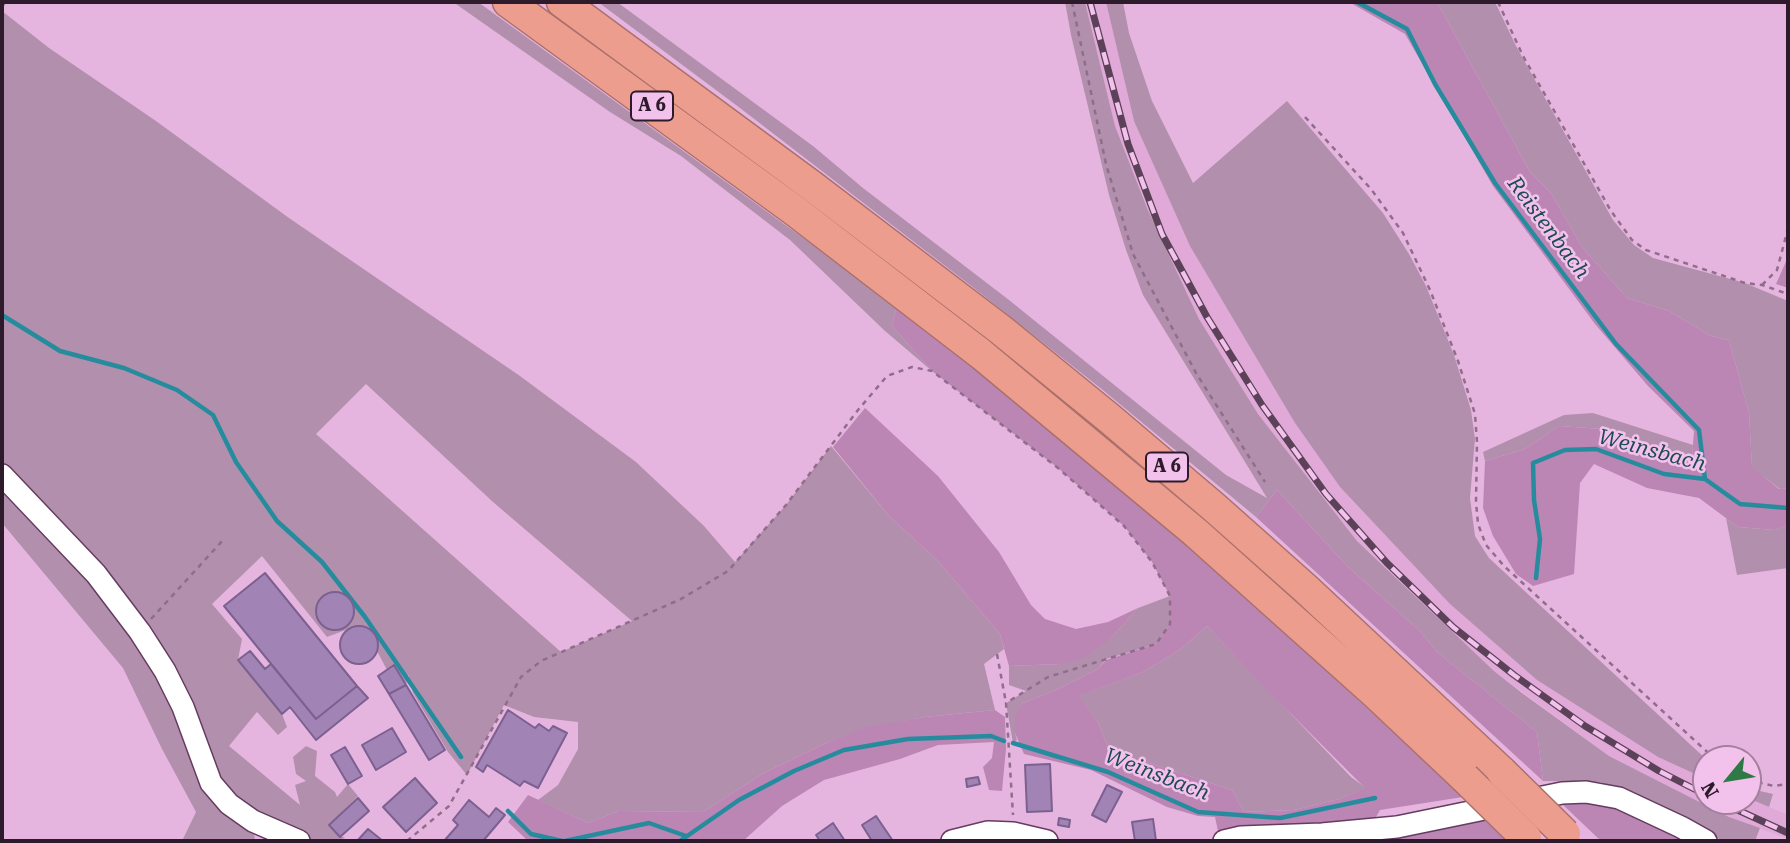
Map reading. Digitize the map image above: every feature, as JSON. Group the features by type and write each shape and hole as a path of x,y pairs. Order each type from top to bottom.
{"highway":[{"name":"A 6","path":"508,2 795,211 1001,370 1195,532 1376,694 1528,840"},
{"name":"A 6","path":"562,2 812,186 1001,330 1098,410 1305,588 1569,838"}],"street":[{"path":"2,475 96,574 140,632 165,671 183,707 211,783 229,804 253,821 299,841"},
{"path":"1224,841 1241,837 1322,834 1397,827 1562,793 1586,792 1619,798 1706,841"},
{"path":"952,841 988,832 1013,833 1047,841"}],"path":[{"path":"2,7 5,2"},
{"path":"1072,2 1107,164 1133,254 1196,373 1265,482"},
{"path":"1498,2 1523,56 1611,211 1632,240 1646,250 1745,284 1762,285 1788,294"},
{"path":"1305,117 1371,189 1403,233 1430,290 1475,414 1478,442 1476,502 1478,524 1486,545 1504,566 1700,745"},
{"path":"1762,285 1777,271 1788,227"},
{"path":"1786,236 1788,242"},
{"path":"407,841 449,806 521,677 541,661 681,599 727,571 786,505 887,376 912,367 932,371 1058,468 1115,517 1152,562 1170,596 1170,624 1156,644 1048,677 1006,703"},
{"path":"140,632 225,539"},
{"path":"998,654 1006,703 1013,833"},
{"path":"1762,783 1774,786 1788,784"}],"shaded area":[{"path":"453,2 478,2 897,306 892,326 932,371 885,331 790,240 681,156 610,112"},
{"path":"598,2 617,2 813,146 1226,475 1267,498 1143,295 1126,250 1109,195 1065,2 1085,2 1115,126 1147,208 1199,319 1258,414 1357,541 1494,671 1522,693 1609,756 1692,798 1692,815 1725,815 1760,828 1755,841 1723,841 1640,796 1600,782 1543,781 1537,732 1437,652 1420,631 1349,568 1277,490 1256,517 1104,391 740,108"},
{"path":"1085,2 1106,2 1134,121 1295,423 1340,487 1450,604 1537,680 1658,757 1692,773 1692,798 1609,756 1494,671 1357,541 1258,414 1199,319 1147,208 1115,126"},
{"path":"1106,2 1123,2 1129,33 1152,101 1193,183 1287,101 1383,213 1426,286 1454,355 1471,410 1475,439 1470,498 1475,536 1489,558 1692,746 1692,773 1658,757 1537,680 1450,604 1340,487 1295,423 1190,246 1134,121"},
{"path":"1349,2 1437,2 1530,172 1551,193 1582,247 1627,298 1669,311 1711,336 1729,340 1749,413 1752,467 1779,489 1788,488 1788,525 1775,530 1738,527 1699,498 1647,488 1594,464 1580,483 1574,574 1533,586 1516,574 1493,536 1483,508 1485,461 1525,449 1559,426 1602,429 1636,444 1692,457 1694,431 1648,386 1595,324 1493,186 1405,34"},
{"path":"1437,2 1495,2 1516,46 1613,220 1634,245 1653,258 1745,283 1788,301 1788,488 1780,489 1752,468 1749,413 1729,340 1711,336 1669,311 1627,298 1582,247 1551,193 1530,172"},
{"path":"2,11 49,48 156,121 289,218 520,376 636,462 704,526 735,562 786,505 831,446 889,516 938,561 1000,634 1004,649 984,664 995,710 925,717 867,728 826,743 762,774 703,812 619,811 588,823 538,800 558,785 578,749 578,722 534,717 504,705 467,775 448,752 413,693 408,674 406,685 394,666 387,670 377,651 374,633 369,628 356,626 327,637 262,556 212,604 242,639 238,660 282,714 287,727 278,735 257,712 229,746 300,805 295,785 306,781 296,774 293,757 306,746 317,751 315,776 335,792 337,797 348,784 358,796 329,825 340,837 345,837 340,841 299,841 253,822 255,841 182,841 196,812 123,668 2,523","holes":["366,384 493,502 632,621 561,652 316,434"]},
{"path":"1788,257 1788,288 1776,284"},
{"path":"897,306 1067,442 1241,591 1463,797 1380,810 1373,822 1219,836 1215,817 1198,816 1167,807 1091,770 1024,754 1015,733 1015,716 1023,703 1098,669 1106,660 1156,644 1170,624 1170,596 1152,562 1124,526 1058,468 932,371 892,326","holes":["1207,626 1365,788 1339,799 1294,810 1244,812 1232,790 1109,750 1098,722 1079,696 1143,672 1181,649"]},
{"path":"865,408 938,476 999,552 1031,605 1045,619 1076,629 1108,622 1138,608 1111,638 1085,657 1060,664 1009,666 1000,634 938,561 889,516 833,447"},
{"path":"1593,413 1693,445 1692,457 1636,444 1602,429 1559,426 1525,449 1485,461 1483,452 1564,415"},
{"path":"1277,490 1349,568 1420,631 1437,652 1537,732 1543,781 1256,517"},
{"path":"1726,518 1738,527 1775,530 1788,525 1788,568 1737,575"},
{"path":"1170,596 1170,624 1156,644 1106,659 1098,669 1023,703 1015,733 1017,740 1013,743 1006,703 1026,691 1009,685 1009,666 1060,664 1111,638 1138,608"},
{"path":"1207,626 1351,777 1366,788 1339,799 1294,810 1244,812 1232,790 1109,750 1098,722 1078,696 1143,672 1181,649"},
{"path":"995,710 1005,717 1006,749 1002,791 989,790 983,767 992,758 994,742 938,745 900,759 824,780 782,806 743,841 543,841 526,839 508,822 528,795 588,823 619,811 703,812 762,774 826,743 867,727 925,717"},
{"path":"1762,791 1773,794 1769,807 1762,804"},
{"path":"1561,803 1611,803 1688,841 1601,841"},
{"path":"1762,804 1788,815 1788,839 1725,815 1762,815"},
{"path":"1486,819 1506,841 1337,841"}],"building":[{"path":"265,573 357,686 316,719 224,606"},
{"path":"335,592 349,597 354,611 349,625 335,630 321,625 316,611 321,597"},
{"path":"359,626 373,631 378,645 373,659 359,664 345,659 340,645 345,631"},
{"path":"250,651 265,669 271,664 316,719 357,686 368,698 316,740 290,707 282,714 238,660"},
{"path":"394,665 406,685 389,694 378,676"},
{"path":"406,685 445,750 429,760 389,694"},
{"path":"508,710 535,728 539,724 549,731 553,726 567,733 538,788 524,781 520,786 487,765 483,772 476,767"},
{"path":"392,728 406,752 376,770 362,745"},
{"path":"345,747 362,776 348,784 331,755"},
{"path":"1050,764 1052,811 1027,812 1025,765"},
{"path":"978,777 980,784 967,787 966,779"},
{"path":"415,778 437,803 406,832 383,807"},
{"path":"1107,785 1122,792 1106,822 1092,815"},
{"path":"358,798 369,811 340,837 329,825"},
{"path":"469,800 489,817 496,808 505,815 483,841 444,841 458,825 453,820"},
{"path":"876,816 893,841 872,841 862,825"},
{"path":"1059,818 1070,820 1069,827 1058,825"},
{"path":"1153,819 1156,841 1135,841 1132,822"},
{"path":"833,823 845,841 820,841 816,835"},
{"path":"368,829 383,841 357,841"}],"waterway":[{"name":"Reistenbach","path":"1357,2 1407,29 1435,84 1495,183 1616,344 1699,430 1705,479"},
{"path":"2,315 60,351 124,368 177,390 213,415 236,462 277,521 322,562 365,617 461,757"},
{"name":"Weinsbach","path":"1536,578 1540,539 1534,500 1533,463 1565,450 1596,449 1664,474 1705,479 1740,504 1788,508"},
{"name":"Weinsbach","path":"680,841 739,800 794,771 844,750 908,739 991,736 1004,741"},
{"name":"Weinsbach","path":"1013,743 1108,772 1198,812 1280,818 1375,798"},
{"path":"508,811 531,834 562,841"},
{"path":"565,841 649,823 686,836"}],"railway":[{"path":"1090,2 1128,144 1162,234 1207,317 1262,405 1326,494 1387,563 1453,627 1585,726 1692,788"},
{"path":"1749,815 1788,833"}]}
